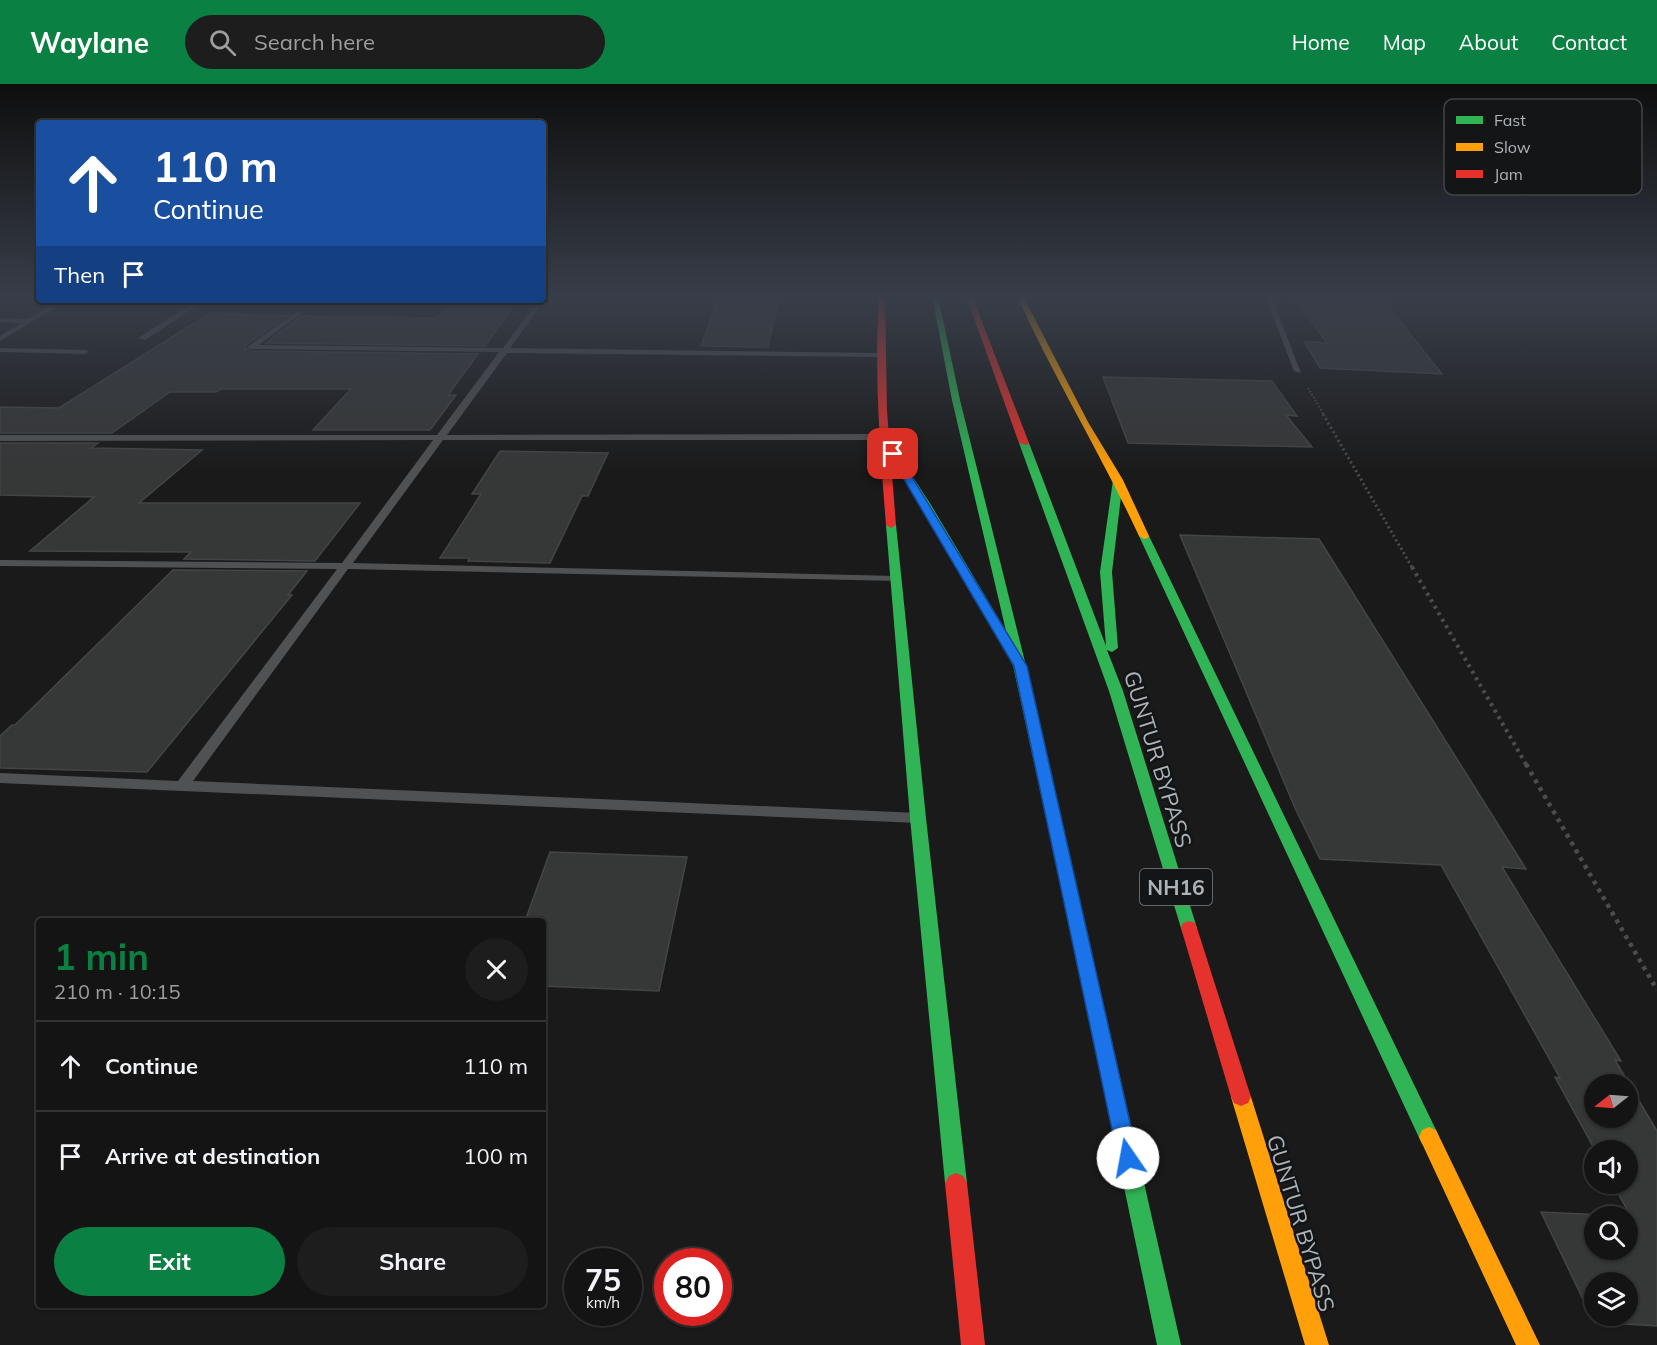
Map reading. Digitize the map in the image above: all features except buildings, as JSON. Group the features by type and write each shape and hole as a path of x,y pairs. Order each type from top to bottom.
{"main road":[{"path":"880,355 882,437 918,818 973,1345"},
{"path":"947,355 1020,666 1169,1345"},
{"name":"GUNTUR BYPASS","path":"991,355 1116,691 1317,1345"},
{"path":"1050,355 1084,422 1118,480 1528,1345"},
{"path":"882,437 926,505 1020,666"},
{"path":"1116,691 1106,572 1118,480"}],"lane":[{"path":"182,786 502,355"},
{"path":"870,355 880,355"},
{"path":"1292,355 1298,371"},
{"path":"0,438 882,437"},
{"path":"0,563 345,566 896,579"},
{"path":"0,778 918,818"}],"path":[{"path":"1298,371 1657,990"}],"traffic: fast":[{"path":"947,355 1020,666 1074,910"},
{"path":"883,437 926,505 1004,639"},
{"path":"1024,443 1116,691 1189,928"},
{"path":"1112,648 1106,572 1118,480"},
{"path":"891,525 918,818 956,1183"},
{"path":"1144,536 1429,1137"},
{"path":"1124,1139 1169,1345"}],"traffic: slow":[{"path":"1050,355 1084,422 1118,480 1144,536"},
{"path":"1074,910 1124,1139"},
{"path":"1241,1097 1317,1345"},
{"path":"1429,1137 1528,1345"}],"traffic: jam":[{"path":"881,355 891,525"},
{"path":"991,355 1024,443"},
{"path":"1189,928 1241,1097"},
{"path":"956,1183 973,1345"}],"route":[{"path":"893,454 926,505 1020,666 1128,1158"}]}
